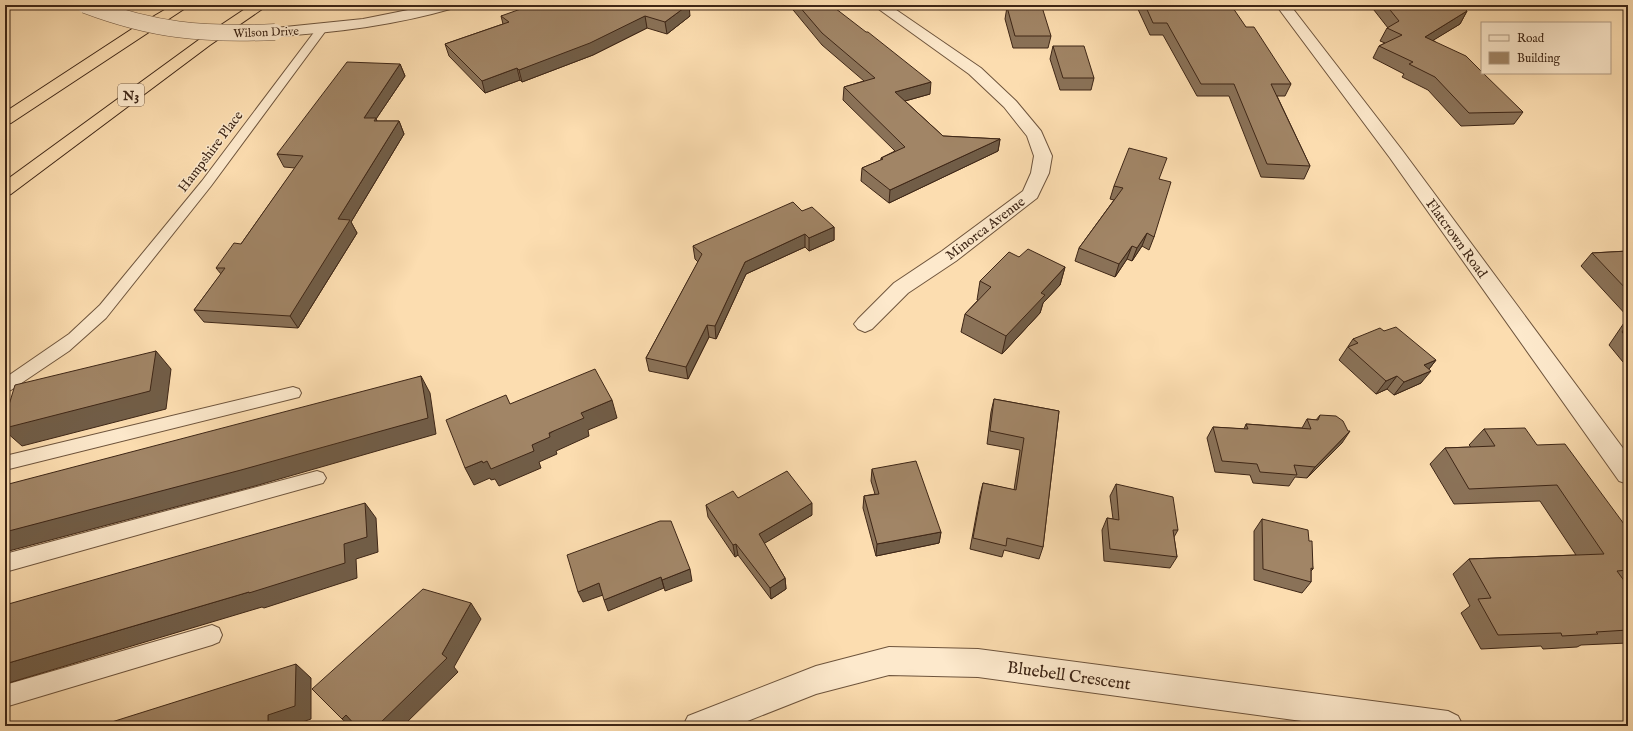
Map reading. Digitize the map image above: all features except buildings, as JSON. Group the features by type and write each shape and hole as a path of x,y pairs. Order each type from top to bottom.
{"highway":[{"path":"5,119 137,32 183,5"},
{"name":"N3","path":"5,190 186,56 261,5"}],"street":[{"name":"Wilson Drive","path":"85,5 136,22 167,29 192,32 275,32 322,29 381,20 449,5"},
{"name":"Minorca Avenue","path":"865,324 901,288 949,256 1031,194 1040,173 1043,156 1035,135 1010,104 975,71 880,5"},
{"name":"Flatcrown Road","path":"1283,5 1396,154 1628,474"},
{"name":"Bluebell Crescent","path":"698,726 816,680 889,661 978,663 1448,726"}],"lane":[{"name":"Hampshire Place","path":"5,386 74,338 96,320 110,304 120,288 186,210 322,29"},
{"path":"5,462 293,393"},
{"path":"5,563 317,478"},
{"path":"5,696 212,635"}]}
